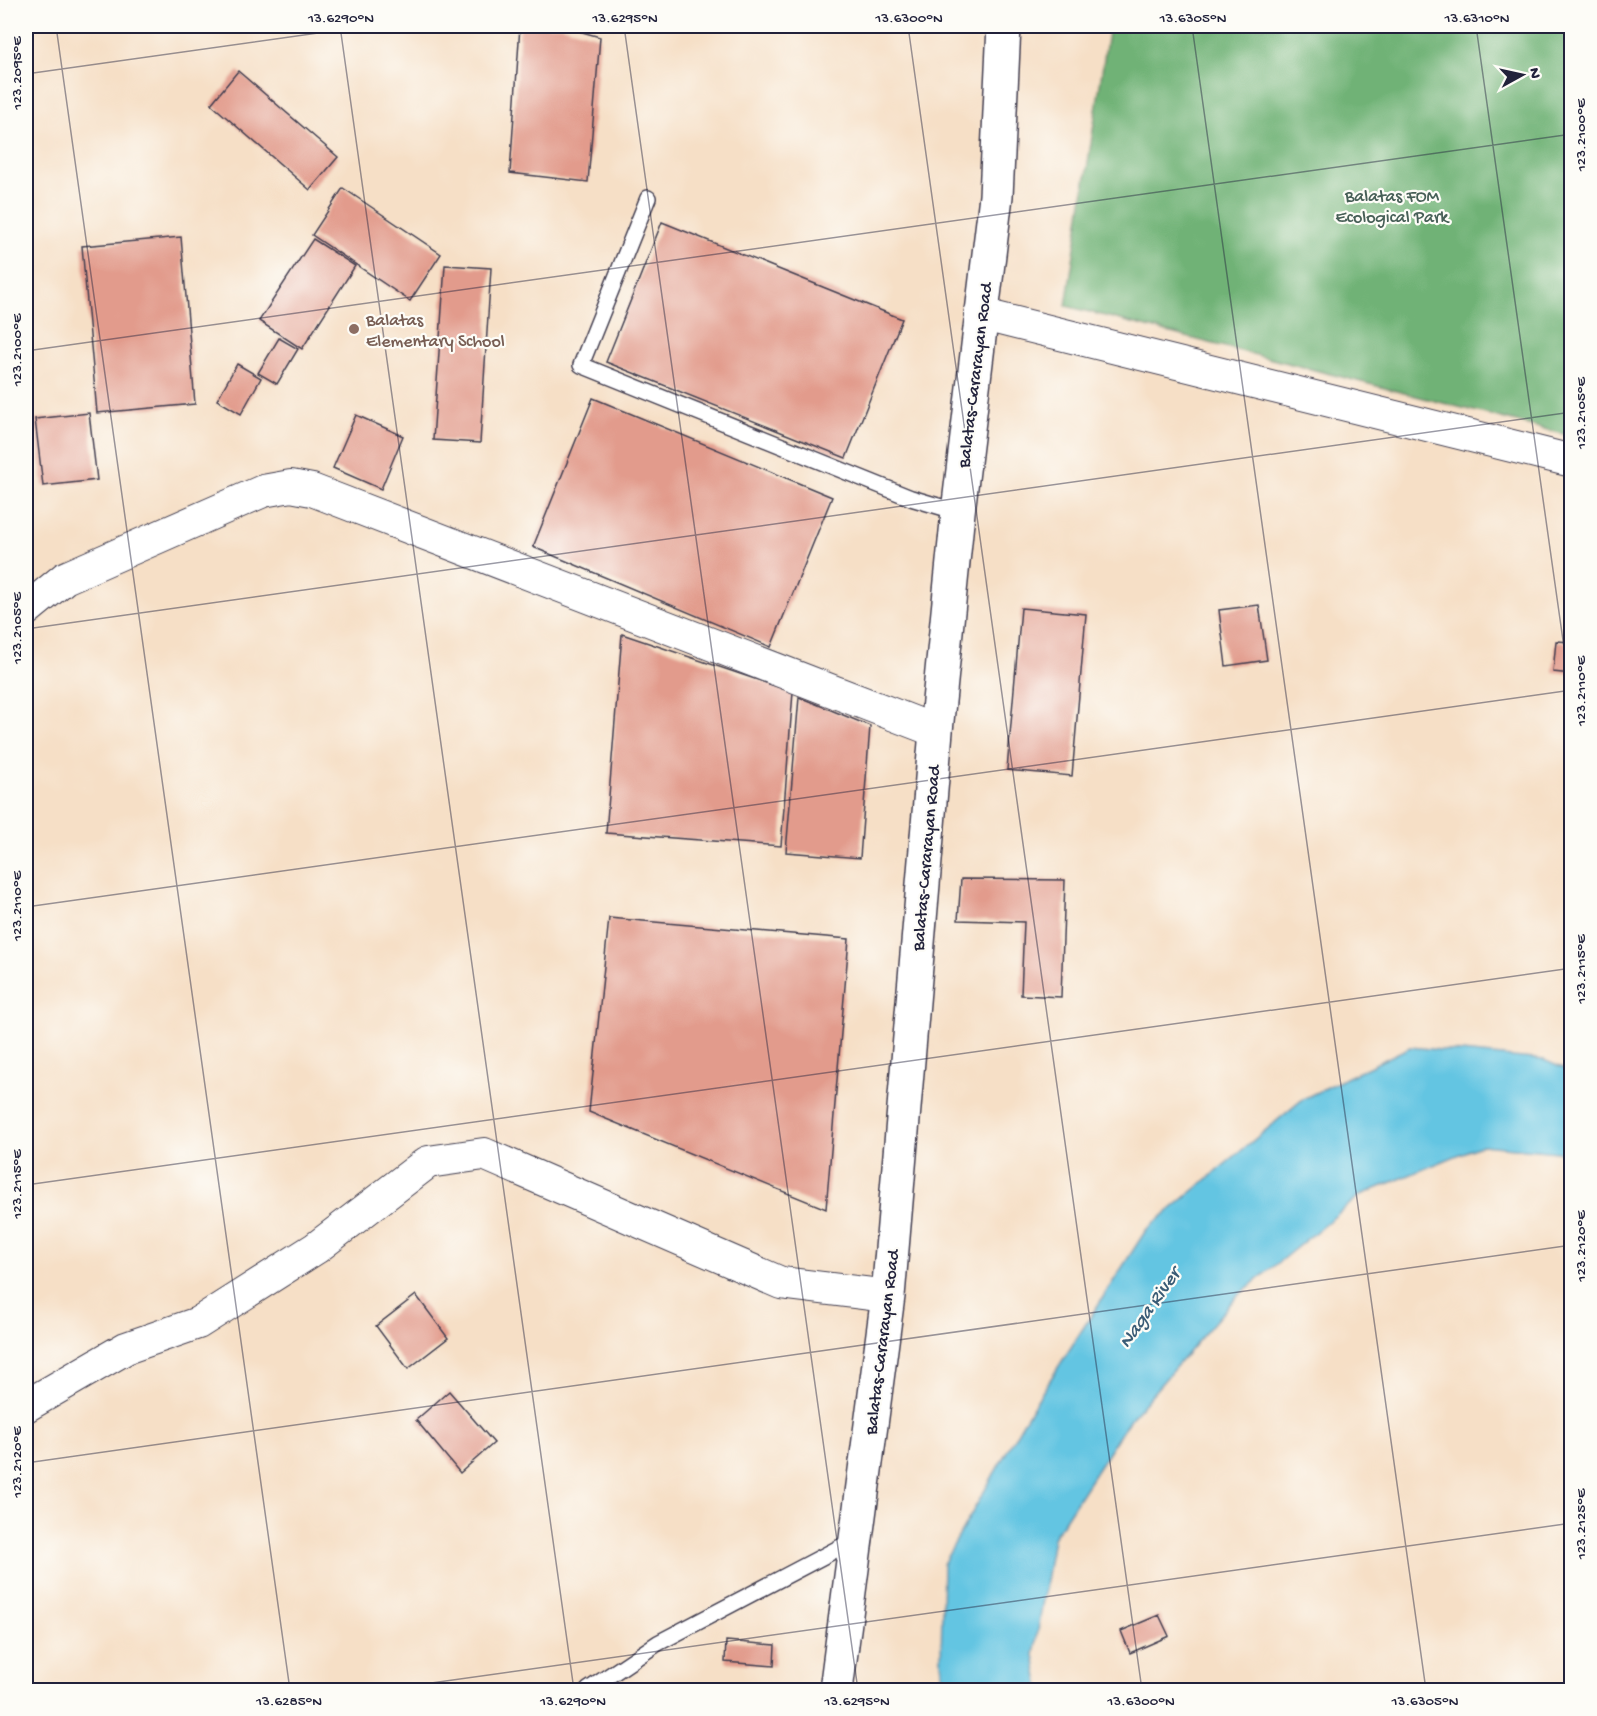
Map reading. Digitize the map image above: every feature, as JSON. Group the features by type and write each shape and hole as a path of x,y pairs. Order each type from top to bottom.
{"main road":[{"name":"Balatas-Cararayan Road","path":"837,1690 888,1296 936,731 980,314 996,196 1004,26"}],"street":[{"path":"980,314 1572,461"},
{"path":"26,610 65,578 263,491 291,486 312,490 936,731"},
{"path":"26,1406 126,1348 198,1323 316,1248 428,1162 484,1154 782,1283 888,1296"}],"lane":[{"path":"648,198 581,365 911,498 958,512"},
{"path":"588,1690 658,1643 856,1539"}],"green space":[{"name":"Balatas FOM Ecological Park","path":"1109,26 1571,26 1571,436 1066,306"}],"water":[{"name":"Naga River","path":"1410,1047 1544,1060 1571,1072 1571,1157 1568,1153 1482,1145 1361,1195 1236,1297 1128,1422 1053,1538 1034,1655 1040,1690 944,1690 941,1661 943,1564 1027,1416 1146,1230 1303,1099"}],"building":[{"path":"520,26 561,26 600,37 588,182 510,173"},
{"path":"238,71 338,157 310,190 211,104"},
{"path":"343,188 441,254 410,301 312,235"},
{"path":"662,222 902,319 846,458 606,362"},
{"path":"181,237 195,404 97,413 82,246"},
{"path":"313,239 355,266 302,349 259,321"},
{"path":"445,265 491,268 480,443 433,440"},
{"path":"279,338 298,349 277,384 258,373"},
{"path":"237,364 261,378 241,414 217,400"},
{"path":"593,398 832,497 771,647 533,547"},
{"path":"89,413 97,480 43,486 35,419"},
{"path":"356,415 403,436 381,489 333,468"},
{"path":"1259,605 1267,660 1226,666 1219,610"},
{"path":"1021,608 1086,614 1072,776 1007,770"},
{"path":"622,634 793,692 781,846 606,833"},
{"path":"1556,641 1572,642 1572,674 1553,672"},
{"path":"799,697 870,726 860,858 786,852"},
{"path":"961,879 1065,880 1061,997 1021,995 1024,922 958,920"},
{"path":"609,918 849,939 826,1209 589,1112"},
{"path":"416,1295 448,1338 408,1369 376,1326"},
{"path":"449,1391 494,1443 460,1473 416,1420"},
{"path":"1159,1615 1169,1636 1130,1653 1121,1631"},
{"path":"726,1641 775,1645 774,1666 725,1662"}],"place":[{"name":"Balatas Elementary School","path":"354,329"}]}
